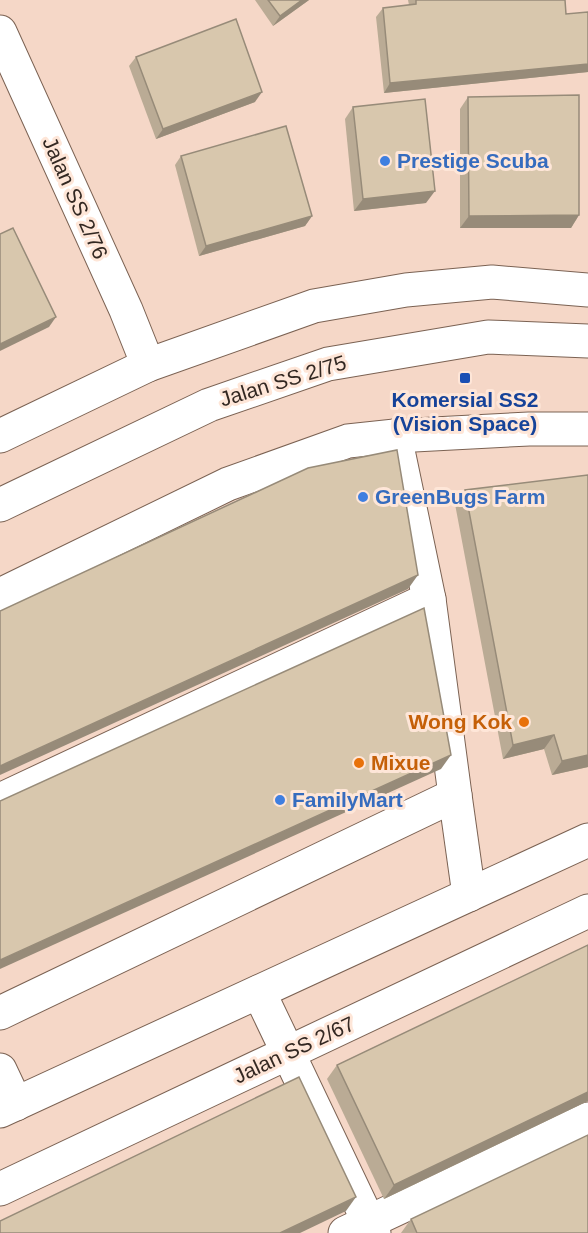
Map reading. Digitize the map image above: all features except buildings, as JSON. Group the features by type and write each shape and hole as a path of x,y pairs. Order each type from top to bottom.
{"street":[{"name":"Jalan SS 2/76","path":"0,33 126,310 147,365"},
{"path":"0,436 147,365 315,306 406,290 492,282 588,290"},
{"name":"Jalan SS 2/75","path":"0,505 209,405 328,364 488,337 588,341"},
{"path":"0,595 228,484 348,441 395,436 529,429 588,429"},
{"path":"395,436 429,599 469,895"},
{"path":"0,800 429,599"},
{"path":"0,1013 455,795"},
{"path":"0,1070 8,1108 588,840"},
{"name":"Jalan SS 2/67","path":"0,1189 588,911"},
{"path":"260,992 290,1052 363,1229 588,1119"}],"place":[{"name":"Prestige Scuba","path":"385,161"},
{"name":"Komersial SS2 (Vision Space)","path":"465,378"},
{"name":"GreenBugs Farm","path":"363,497"},
{"name":"Wong Kok","path":"524,722"},
{"name":"Mixue","path":"359,763"},
{"name":"FamilyMart","path":"280,800"}]}
